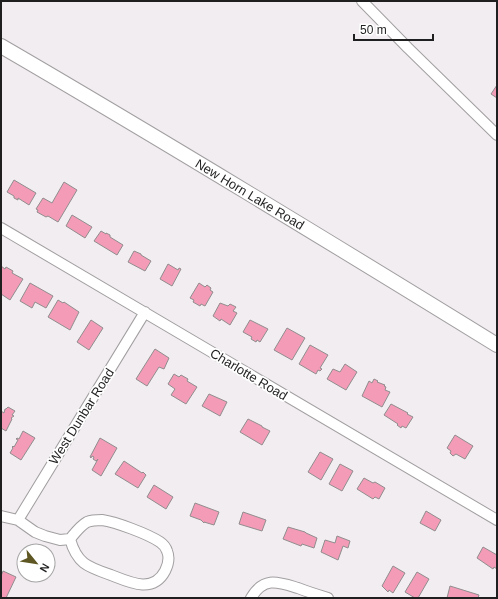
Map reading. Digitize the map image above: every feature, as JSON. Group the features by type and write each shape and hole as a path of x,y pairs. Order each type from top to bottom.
{"main road":[{"name":"New Horn Lake Road","path":"1,46 290,217 497,346"}],"street":[{"path":"362,1 497,134"},
{"name":"Charlotte Road","path":"1,228 497,520"},
{"name":"West Dunbar Road","path":"18,520 145,312"},
{"path":"1,516 18,520 36,532 60,540 70,539 80,527 88,522 98,520 109,522 154,538 162,543 169,558 168,566 164,574 158,580 151,584 139,585 85,565 75,553 70,539"},
{"path":"251,598 259,587 264,584 278,582 328,598"}],"building":[{"path":"497,85 497,98 491,94"},
{"path":"14,180 36,193 29,205 18,198 18,200 14,198 14,196 7,192"},
{"path":"64,182 77,190 58,222 37,212 38,210 36,209 43,198 52,203"},
{"path":"72,215 92,227 85,238 66,226"},
{"path":"101,231 110,235 110,237 123,245 117,255 94,241"},
{"path":"134,251 151,261 145,271 128,262"},
{"path":"168,264 178,270 179,268 181,269 172,286 160,279"},
{"path":"1,266 5,269 6,267 13,271 12,273 23,279 10,300 1,294"},
{"path":"30,283 53,296 46,308 35,302 32,308 20,301"},
{"path":"199,283 205,287 207,285 213,292 205,306 201,304 200,306 193,302 194,300 190,298"},
{"path":"58,300 63,303 64,302 79,312 70,330 48,317"},
{"path":"220,303 228,306 230,304 236,307 233,311 237,313 230,325 213,316"},
{"path":"91,320 103,328 89,350 77,342"},
{"path":"250,320 268,329 260,342 257,340 256,342 251,339 252,337 243,332"},
{"path":"287,328 305,338 292,360 274,350"},
{"path":"310,345 328,355 320,368 322,369 320,371 318,370 316,374 299,364"},
{"path":"155,349 169,358 164,369 159,367 147,386 136,379"},
{"path":"345,364 357,372 346,390 327,379 333,369 340,372"},
{"path":"174,374 179,377 181,375 197,387 186,404 171,395 175,389 168,384"},
{"path":"374,379 385,385 385,390 390,392 382,407 362,396 369,381 372,383"},
{"path":"209,394 227,402 220,416 202,406"},
{"path":"391,404 413,417 406,428 402,426 401,428 397,425 398,424 384,415"},
{"path":"8,407 15,411 6,431 1,428 1,411 4,413 5,409"},
{"path":"248,419 270,431 262,445 240,432"},
{"path":"23,431 35,438 21,460 10,453 13,448 12,447 14,447 18,440 16,439 19,439"},
{"path":"455,435 473,446 465,459 456,454 453,456 450,453 451,451 447,448"},
{"path":"100,438 117,448 101,476 92,470 98,459 96,461 93,459 94,457 90,457"},
{"path":"320,452 333,459 321,480 308,472"},
{"path":"124,461 146,475 138,488 115,474"},
{"path":"340,464 353,471 342,491 329,484"},
{"path":"364,478 385,488 379,499 375,497 373,499 357,489"},
{"path":"154,485 173,497 166,509 147,497"},
{"path":"195,503 219,512 214,525 204,523 201,520 190,516"},
{"path":"426,511 441,520 435,531 420,523"},
{"path":"243,512 266,520 262,531 239,524"},
{"path":"288,527 305,532 317,538 314,548 302,544 301,546 283,539"},
{"path":"337,536 350,541 348,548 343,546 338,560 321,552 325,540 335,543"},
{"path":"483,547 497,555 497,569 494,567 493,569 477,558"},
{"path":"393,566 405,573 393,593 389,590 388,592 382,586"},
{"path":"3,571 16,577 6,598 1,598 1,576"},
{"path":"417,572 429,579 418,598 415,598 405,592"},
{"path":"450,586 479,595 478,598 447,598"}]}
